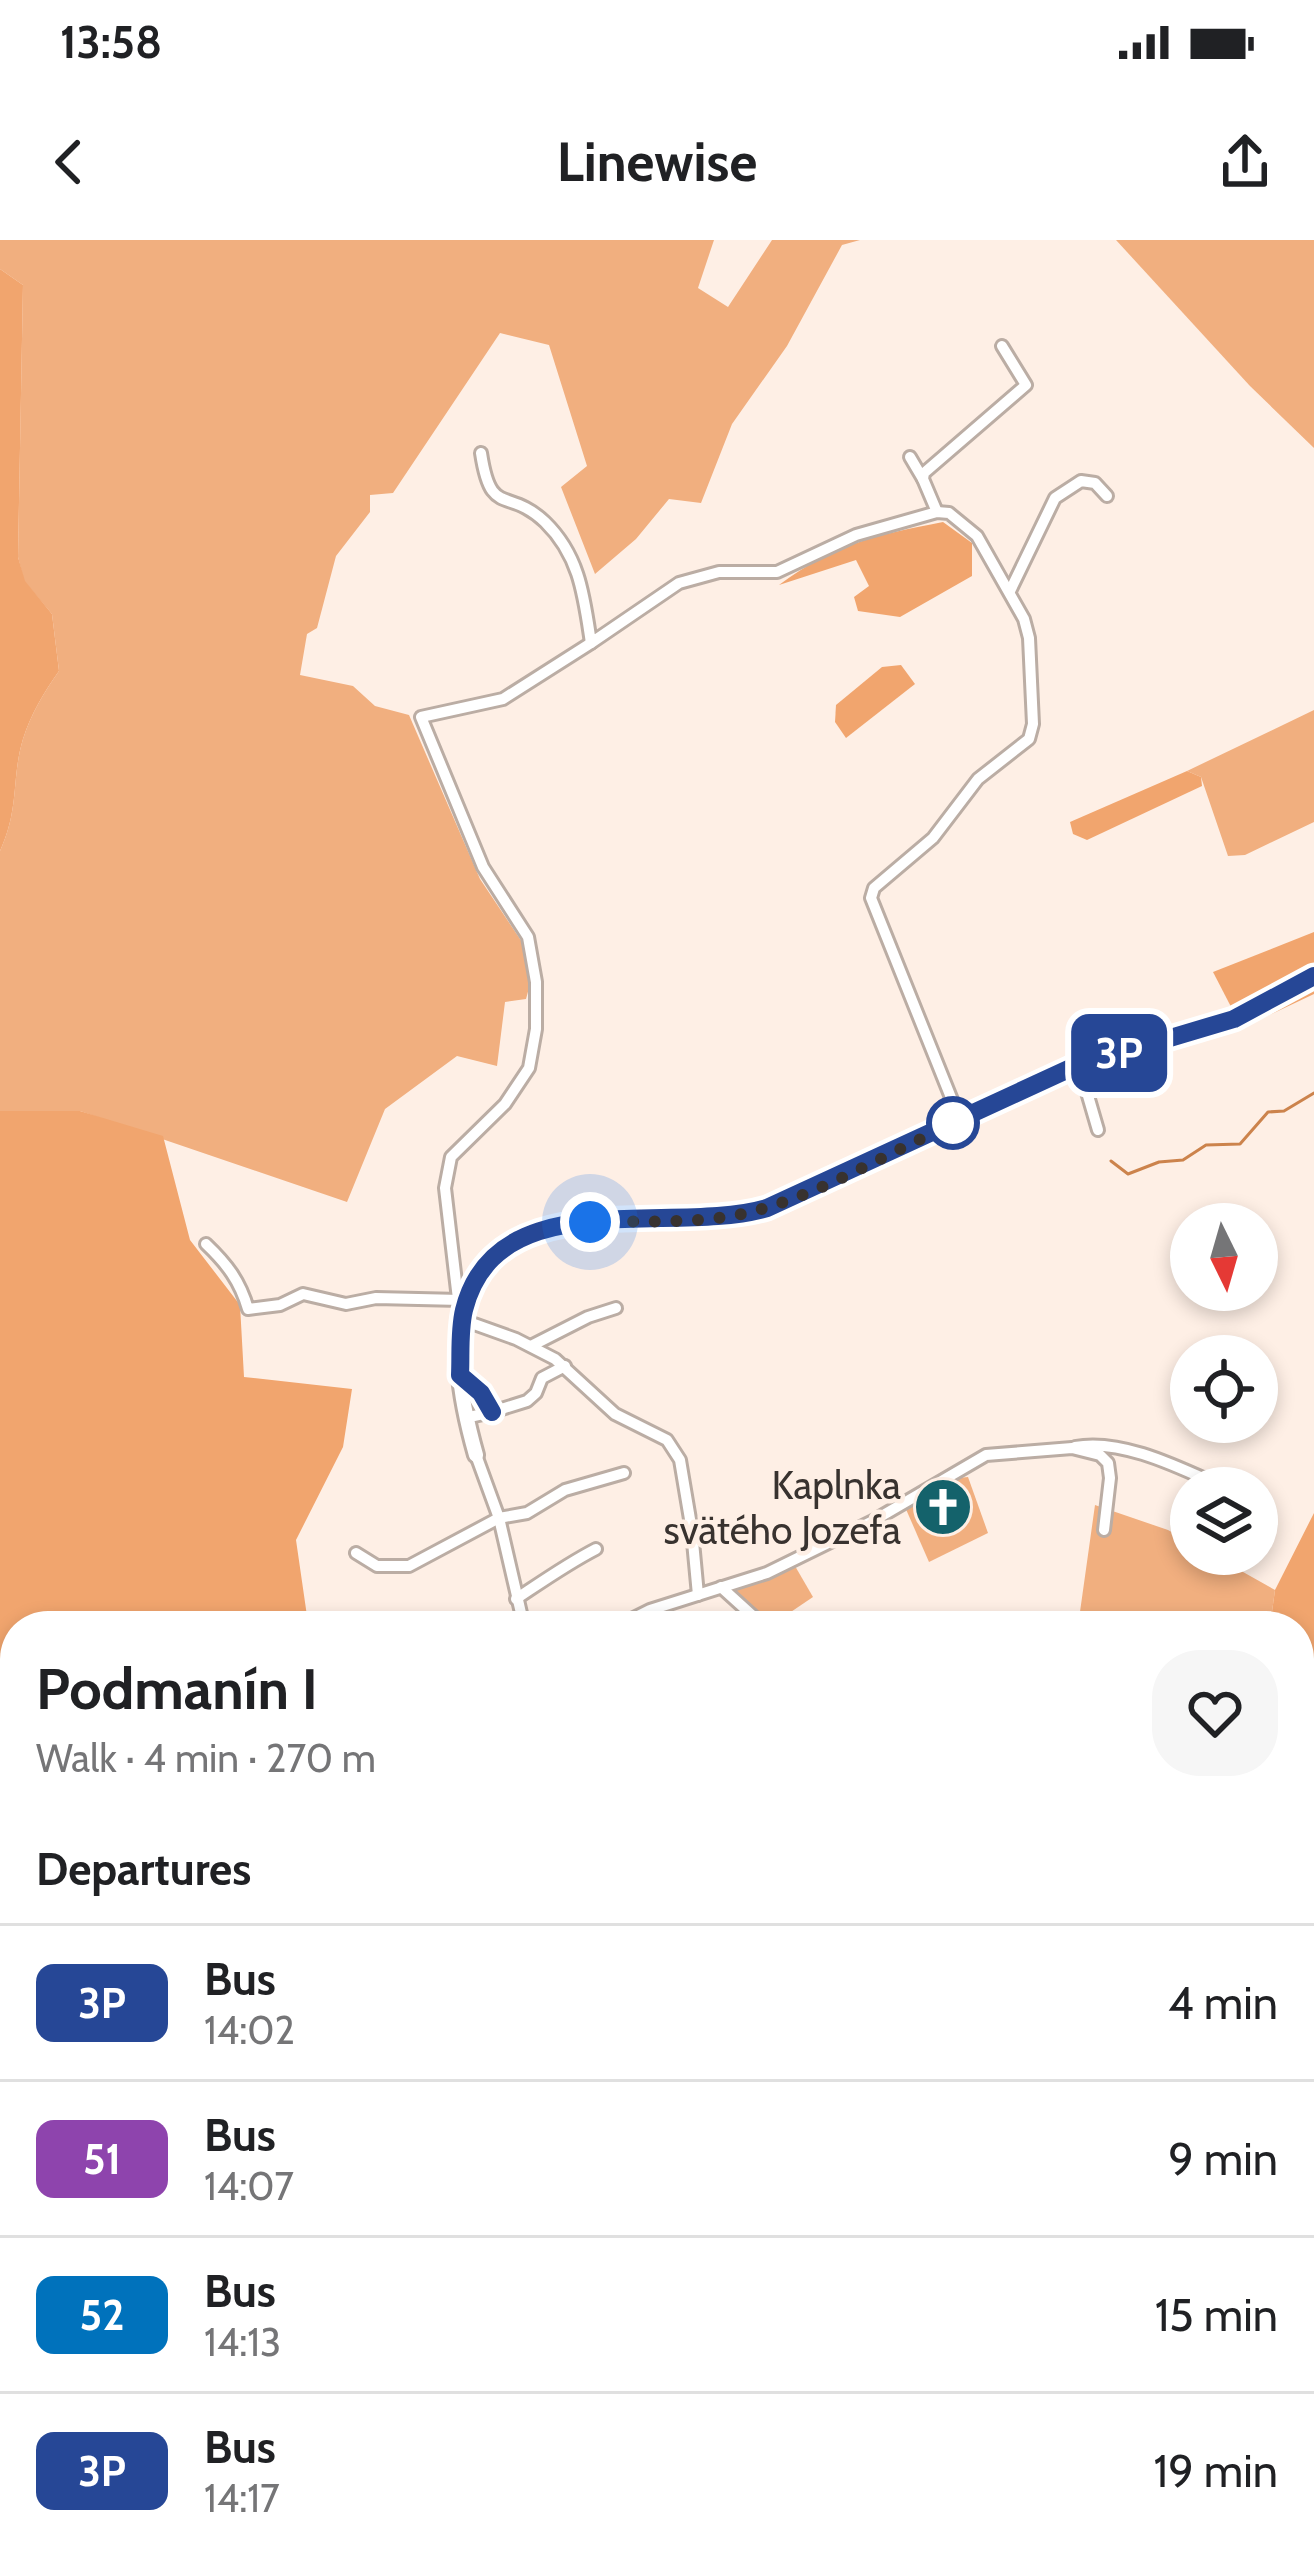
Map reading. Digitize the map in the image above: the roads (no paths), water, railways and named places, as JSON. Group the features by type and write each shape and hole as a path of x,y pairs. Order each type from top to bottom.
{"street":[{"path":"923,479 928,468 1026,385 1002,346"},
{"path":"481,452 486,487 542,519 574,561 583,585 591,643"},
{"path":"910,457 938,512"},
{"path":"1010,591 1055,498 1081,481 1095,483 1107,496"},
{"path":"520,1611 499,1518 465,1418 460,1375 462,1300 446,1188 452,1157 505,1104 529,1068 536,1029 536,982 528,937 484,867 421,717 502,699 679,583 719,572 778,572 856,535 949,513 976,536 1010,591 1029,638 1033,724 1029,739 978,779 933,838 874,887 871,898 960,1120"},
{"path":"462,1300 487,1265 523,1236 572,1223 708,1219 750,1213 1079,1065 1234,1019 1314,976"},
{"path":"1079,1065 1098,1130"},
{"path":"206,1244 228,1264 248,1309 280,1305 303,1294 346,1304 376,1298 462,1300"},
{"path":"531,1346 616,1308"},
{"path":"463,1320 531,1346 565,1366 616,1414 667,1440 680,1460 698,1595"},
{"path":"465,1418 526,1401 536,1393 542,1378 565,1366"},
{"path":"460,1375 481,1393 492,1412"},
{"path":"648,1611 767,1573 873,1521 986,1455 1088,1445 1129,1452 1170,1467"},
{"path":"1072,1448 1100,1455 1108,1463 1104,1530"},
{"path":"356,1553 377,1566 409,1566 499,1518 527,1513 565,1490 624,1473"},
{"path":"516,1599 596,1549"},
{"path":"721,1587 747,1611"}],"waterway":[{"path":"1111,1161 1128,1174 1159,1162 1183,1160 1206,1145 1240,1144 1268,1112 1284,1111 1314,1093"}],"place":[{"name":"Kaplnka svätého Jozefa","path":"943,1507"}]}
